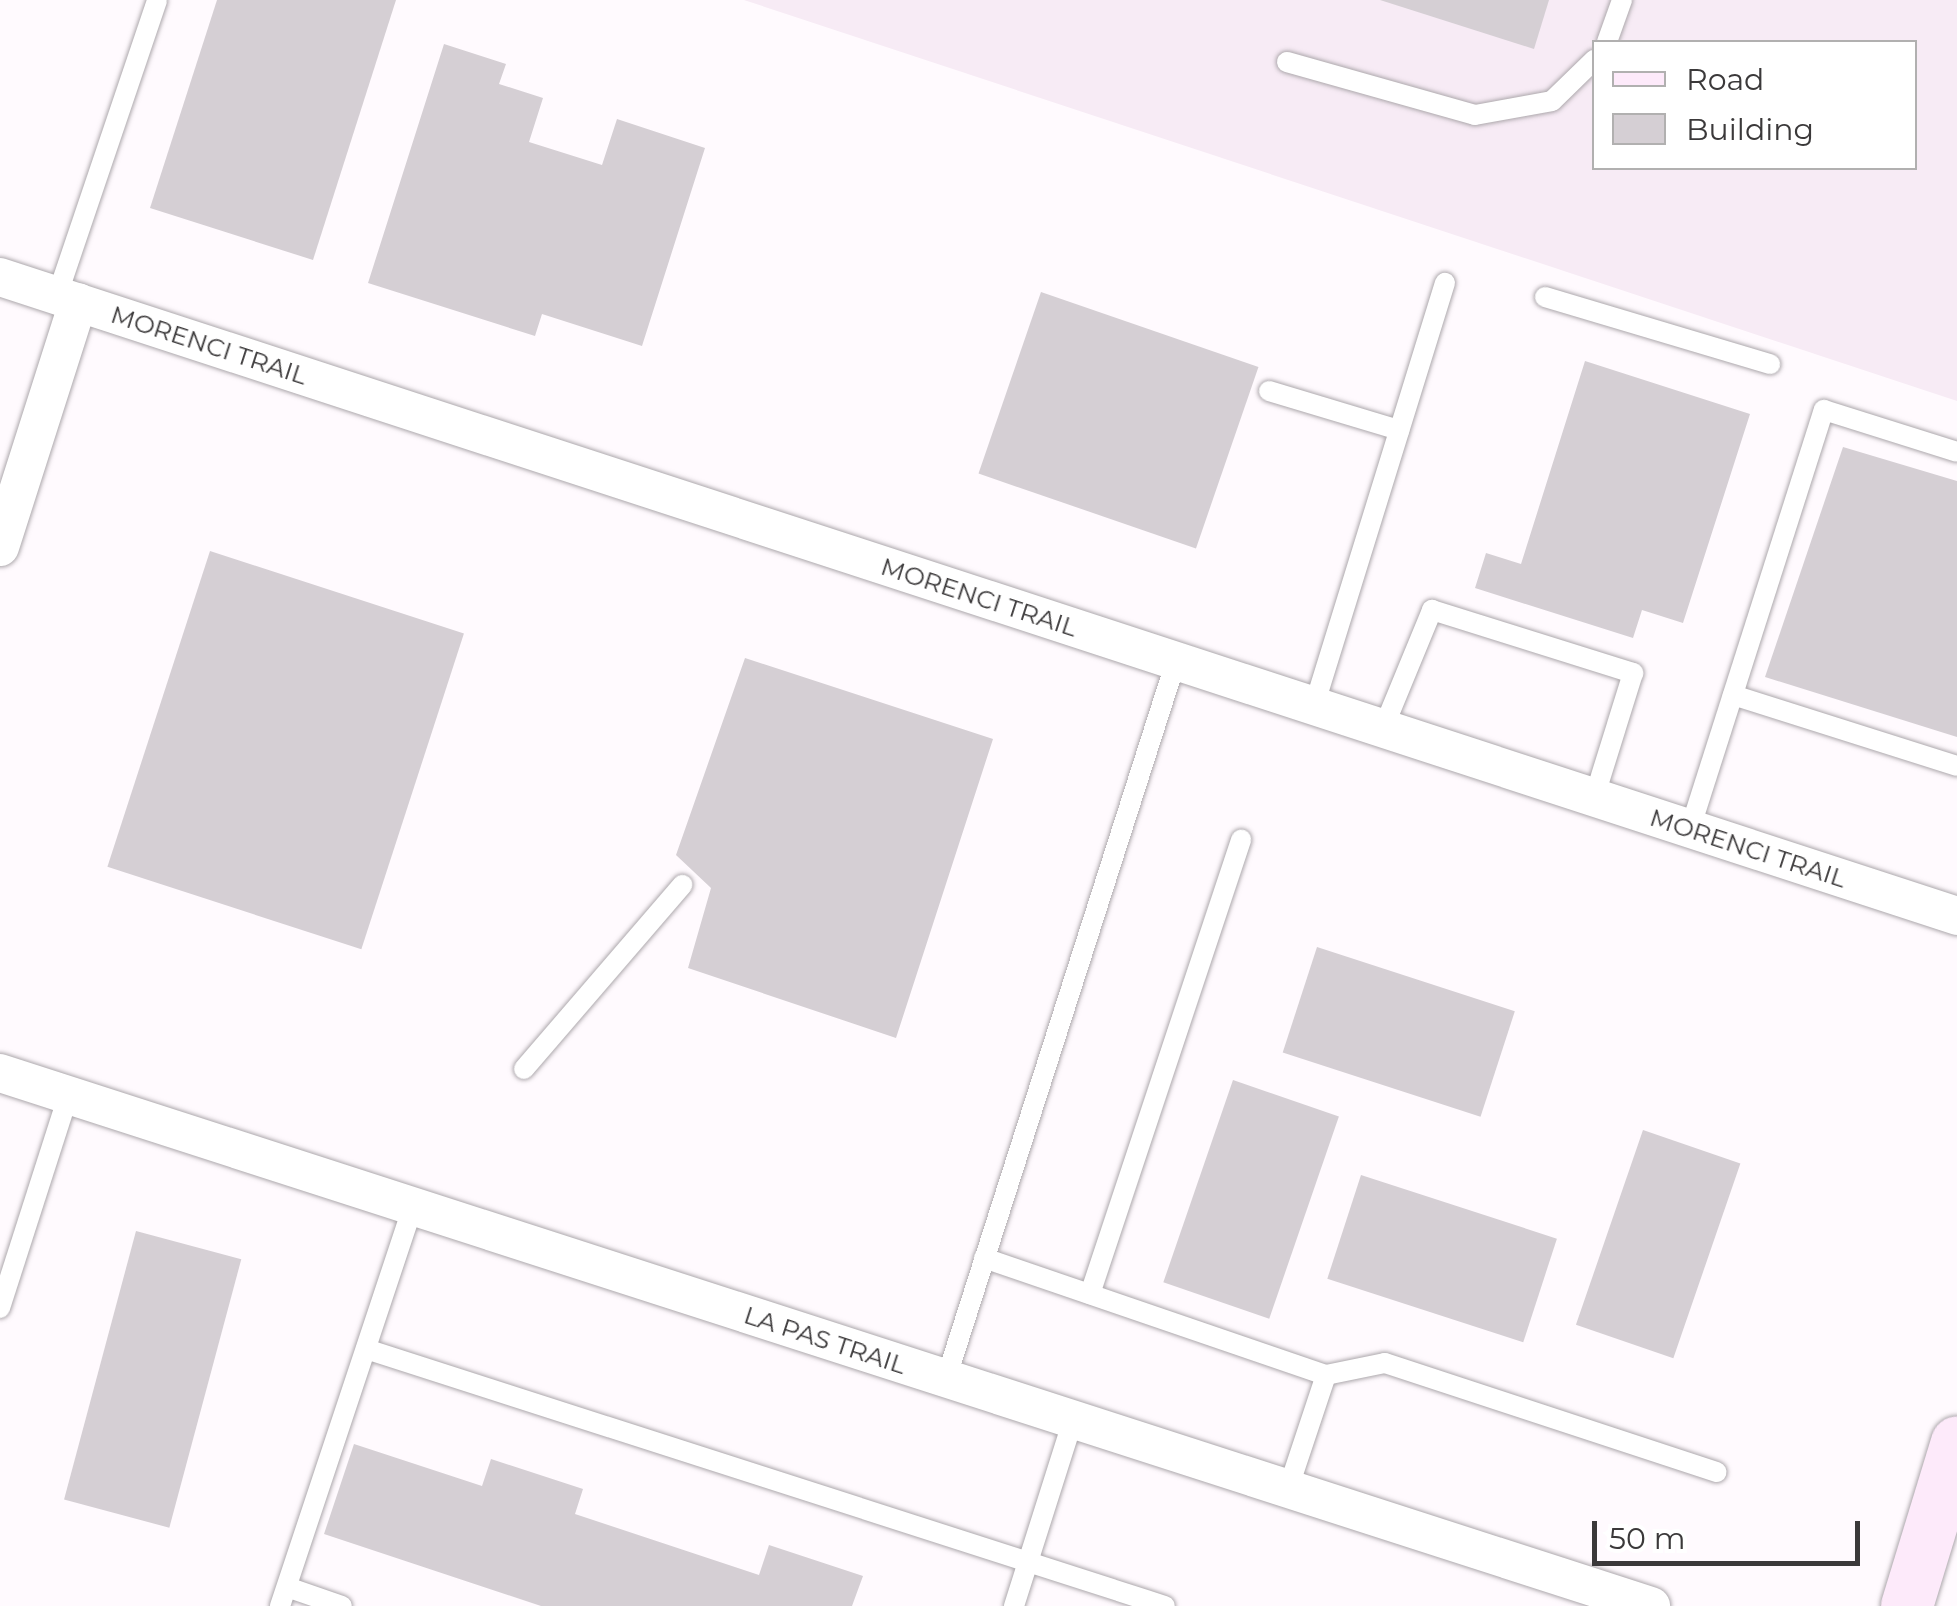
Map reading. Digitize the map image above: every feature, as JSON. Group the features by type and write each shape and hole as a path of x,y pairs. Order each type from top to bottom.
{"street":[{"name":"MORENCI TRAIL","path":"0,277 1957,916"},
{"path":"0,547 68,299"},
{"name":"LA PAS TRAIL","path":"0,1073 1651,1606"},
{"path":"1907,1606 1944,1536 1957,1442"}],"lane":[{"path":"68,299 157,0"},
{"path":"1608,40 1622,0"},
{"path":"1287,62 1476,115 1552,102 1592,62"},
{"path":"1314,706 1444,284"},
{"path":"1545,297 1770,364"},
{"path":"1269,390 1399,430"},
{"path":"1690,829 1824,410 1957,452"},
{"path":"1383,729 1432,610 1633,673 1594,798"},
{"path":"946,1378 1176,661"},
{"path":"1733,695 1957,766"},
{"path":"1090,1294 1241,839"},
{"path":"524,1069 682,885"},
{"path":"0,1308 68,1096"},
{"path":"342,1606 283,1596 413,1206"},
{"path":"984,1258 1326,1375 1385,1363 1716,1472"},
{"path":"366,1349 1165,1606"},
{"path":"1288,1489 1326,1375"},
{"path":"1014,1606 1074,1420"}],"shaded area":[{"path":"744,0 1957,0 1957,401"}],"building":[{"path":"217,0 396,0 313,260 150,208"},
{"path":"1380,0 1549,0 1534,49"},
{"path":"444,44 506,64 499,84 543,98 529,142 602,165 617,119 705,148 642,346 542,314 535,336 368,283"},
{"path":"1041,292 1258,367 1196,548 978,474"},
{"path":"1585,361 1750,414 1683,623 1642,610 1633,638 1475,588 1486,553 1521,564"},
{"path":"1843,447 1957,481 1957,737 1765,677"},
{"path":"210,551 464,634 361,949 107,867"},
{"path":"745,658 993,739 896,1038 688,968 711,888 676,855"},
{"path":"1317,947 1515,1011 1481,1117 1283,1053"},
{"path":"1233,1080 1339,1116 1269,1319 1163,1282"},
{"path":"1643,1130 1740,1164 1673,1358 1576,1325"},
{"path":"1361,1175 1557,1239 1523,1342 1327,1279"},
{"path":"136,1231 241,1259 169,1528 64,1500"},
{"path":"354,1444 482,1486 491,1459 583,1489 575,1514 759,1575 769,1545 863,1576 852,1606 541,1606 324,1534"}]}
